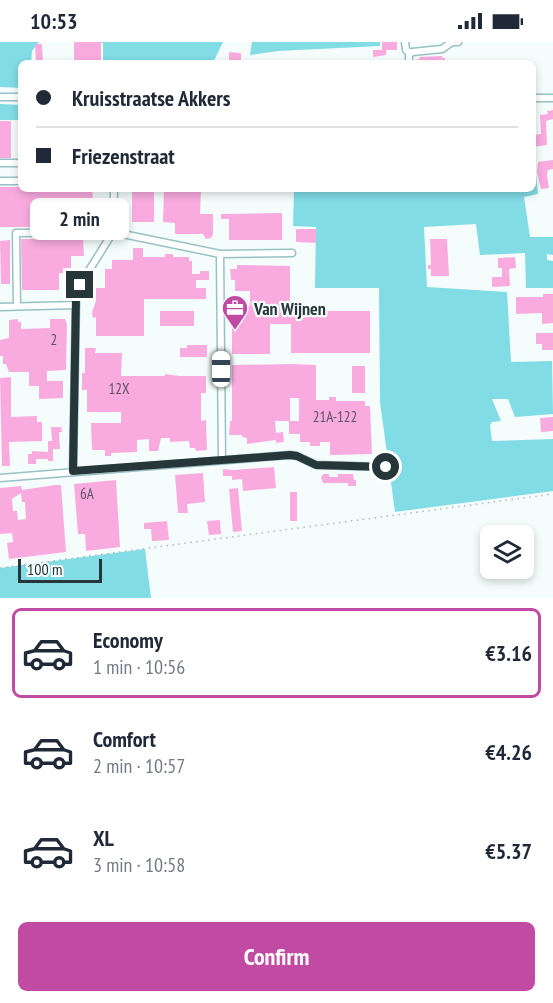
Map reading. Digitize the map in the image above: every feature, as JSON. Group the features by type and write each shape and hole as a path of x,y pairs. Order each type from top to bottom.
{"street":[{"path":"405,42 406,50 410,53"},
{"path":"410,53 442,49 452,42 458,42"},
{"path":"409,60 410,53"},
{"path":"0,97 18,97"},
{"path":"536,98 553,98"},
{"path":"0,163 18,163"},
{"path":"0,181 18,181"},
{"path":"73,471 76,297 80,285 114,232 114,192"},
{"path":"18,306 16,233 114,232 220,254 292,253"},
{"path":"220,254 222,460"},
{"path":"0,307 76,305"},
{"path":"0,478 290,455 316,465 386,467"}],"path":[{"path":"0,568 553,494"}],"shaded area":[{"path":"0,42 39,42 32,51 31,60 18,60 18,88 0,87"},
{"path":"89,42 223,42 214,60 103,60 103,43"},
{"path":"252,42 380,42 380,46 278,51 250,55"},
{"path":"0,104 18,105 18,120 0,120"},
{"path":"536,175 538,194 524,197 530,237 553,237 553,255 547,254 547,260 553,261 553,288 526,288 525,253 480,255 476,224 424,227 427,287 507,292 511,362 552,361 553,414 515,417 508,399 492,399 501,421 492,422 490,425 492,441 553,439 553,491 395,512 380,402 379,288 315,288 316,227 293,226 294,192 536,192"},
{"path":"145,549 151,598 0,598 0,568"}],"building":[{"path":"74,42 101,42 101,60 74,60"},
{"path":"382,42 397,42 397,50 386,50 386,55 373,57 373,50 382,50"},
{"path":"35,44 42,44 43,60 36,60"},
{"path":"229,52 241,53 241,60 229,60"},
{"path":"442,56 445,60 417,60 420,59 419,57"},
{"path":"553,110 553,119 546,121 547,145 536,146 536,135 541,134 540,115 548,114 547,111"},
{"path":"0,121 11,121 11,158 0,158"},
{"path":"553,160 553,169 548,170 547,175 549,188 541,189 537,172 538,162"},
{"path":"0,187 18,187 18,192 92,192 93,201 67,201 67,227 0,227"},
{"path":"132,192 154,192 154,222 132,222"},
{"path":"164,192 201,192 200,214 213,214 213,234 211,238 206,239 203,234 175,234 175,223 163,222"},
{"path":"282,213 282,240 229,240 229,219 221,219 221,214"},
{"path":"296,229 316,229 316,243 296,242"},
{"path":"21,239 83,239 84,256 71,256 71,273 59,273 59,290 22,290"},
{"path":"430,239 447,239 449,276 431,276 431,269 428,269 428,265 431,265"},
{"path":"10,240 10,284 1,284 0,241"},
{"path":"133,248 143,248 143,257 165,257 165,254 173,254 173,257 189,257 189,261 192,261 192,274 209,271 209,280 196,280 196,288 206,288 206,299 144,299 144,336 96,336 96,317 93,318 92,312 96,301 96,288 105,288 105,269 112,269 112,260 133,260"},
{"path":"515,257 516,268 509,269 510,286 492,287 492,277 502,277 502,268 498,268 498,258"},
{"path":"237,265 290,266 290,311 370,311 370,353 291,353 291,324 270,324 270,354 232,354 230,305 250,306 250,291 235,291 235,280 231,280 230,269 237,269"},
{"path":"543,294 553,294 553,323 542,324 542,313 516,314 516,297 543,297"},
{"path":"160,311 194,311 194,326 160,326"},
{"path":"18,319 18,322 21,322 21,329 50,328 50,319 65,319 67,324 66,370 47,371 47,381 63,381 63,398 39,399 39,386 29,386 29,372 9,372 6,364 3,364 3,356 0,356 0,340 9,338 9,320"},
{"path":"536,333 553,333 553,350 542,350 542,344 536,344"},
{"path":"187,345 207,345 207,357 180,357 180,348 187,348"},
{"path":"85,348 96,348 95,353 122,353 121,376 165,376 165,374 206,376 206,393 201,393 201,421 206,420 207,450 196,451 195,448 190,448 189,441 170,442 170,438 161,438 158,451 149,451 149,439 137,440 137,452 111,453 111,456 105,456 105,450 92,450 91,423 121,423 121,412 87,412 87,390 82,390"},
{"path":"232,365 316,365 316,400 329,400 329,397 336,397 336,401 365,401 365,406 370,406 372,454 330,455 330,442 320,442 320,446 310,446 310,442 300,442 300,434 289,434 289,421 275,421 276,433 283,432 284,442 276,443 276,440 247,444 247,438 242,435 229,435 230,421 232,421","holes":["290,398 299,398 299,421 290,421"]},
{"path":"352,366 365,366 365,393 352,393"},
{"path":"11,377 11,417 37,416 37,422 42,422 42,441 9,442 10,466 2,466 0,378"},
{"path":"553,417 553,431 541,432 540,418"},
{"path":"51,427 61,427 62,432 59,432 60,449 53,449 53,461 36,459 36,464 28,464 28,454 32,454 32,451 48,452 48,441 52,441"},
{"path":"274,467 276,488 243,491 242,479 232,480 232,476 223,476 223,469"},
{"path":"203,473 205,502 187,504 188,513 178,513 175,475"},
{"path":"323,474 338,477 338,474 353,474 356,486 348,486 348,483 323,483 321,478"},
{"path":"116,480 120,547 86,551 85,534 78,534 74,484"},
{"path":"61,485 66,552 9,559 7,543 13,542 12,533 0,534 0,488 21,486 22,490","holes":["21,493 22,502 25,502 26,519 18,520 17,511 13,511 12,499"]},
{"path":"238,488 242,531 233,532 229,489"},
{"path":"290,492 297,492 297,521 290,521"},
{"path":"220,520 221,534 209,535 207,521"},
{"path":"167,521 169,540 152,541 151,529 144,529 144,523"}],"place":[{"name":"Van Wijnen","path":"235,331"}],"route":[{"path":"80,285 76,297 73,471 290,455 316,465 386,467"}]}
